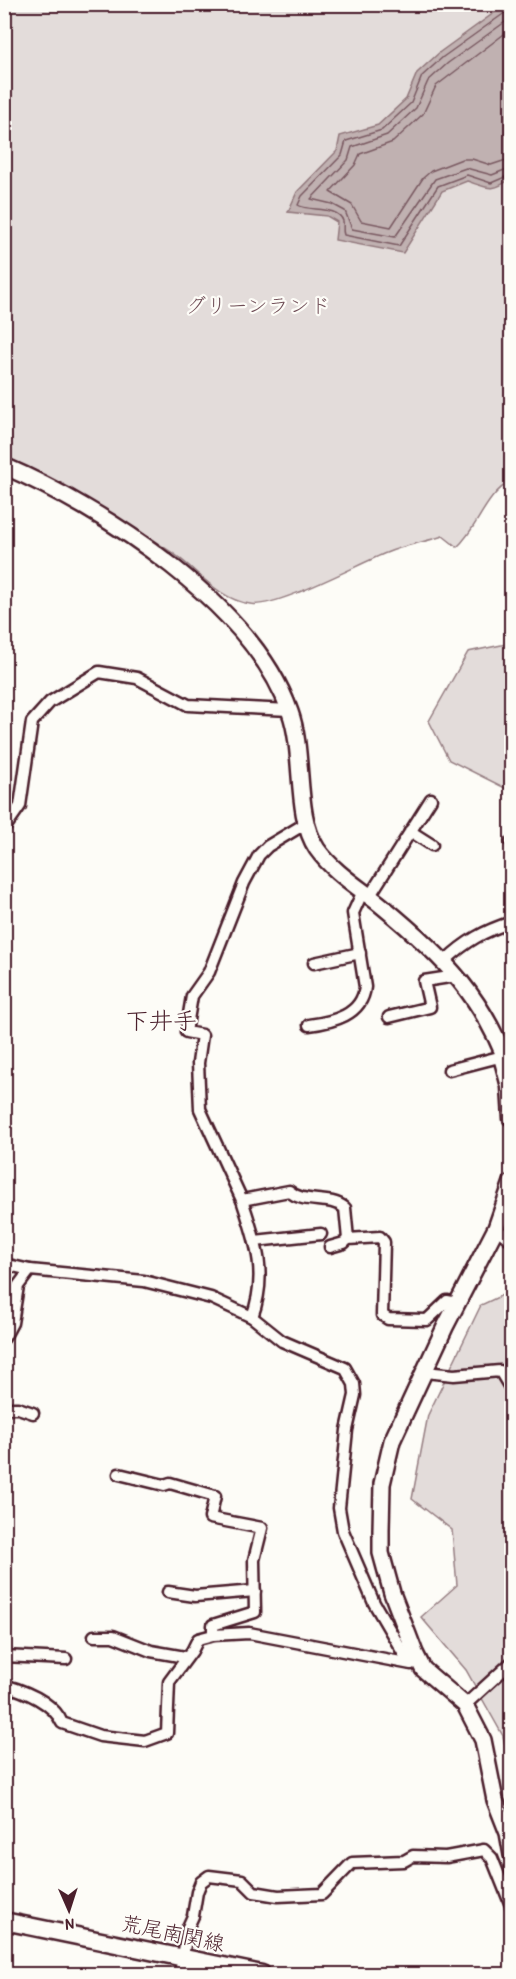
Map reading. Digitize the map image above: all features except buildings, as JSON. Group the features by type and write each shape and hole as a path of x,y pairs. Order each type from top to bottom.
{"main road":[{"name":"荒尾南関線","path":"4,1921 262,1974"}],"street":[{"path":"4,466 38,480 136,539 189,581 236,626 278,685 290,710 296,731 308,822 317,848 333,868 445,961 496,1032 512,1076"},
{"path":"4,829 20,806 32,722 50,702 99,672 137,678 188,705 290,710"},
{"path":"309,1025 335,1022 359,1004 365,987 352,913 431,799"},
{"path":"252,1317 261,1294 255,1241 242,1200 200,1109 198,1063 202,1035 186,1032 188,1013 192,996 209,972 244,883 259,855 268,846 308,822"},
{"path":"411,831 432,845"},
{"path":"445,961 467,940 484,931 512,922"},
{"path":"314,963 360,953"},
{"path":"389,1017 430,1007 424,981 456,976"},
{"path":"449,1070 499,1057 507,1087 509,1119 512,1120"},
{"path":"416,1666 381,1553 382,1484 392,1442 496,1228 512,1182"},
{"path":"242,1200 289,1191 295,1197 337,1202 345,1209 348,1239"},
{"path":"496,1228 512,1241"},
{"path":"255,1241 321,1234"},
{"path":"330,1247 345,1243 348,1239 380,1237 384,1242 382,1315 388,1319 427,1320 447,1301 458,1303"},
{"path":"4,1264 30,1270 144,1281 211,1298 252,1317 282,1341 345,1368 350,1376 355,1395 347,1430 339,1508 343,1531 374,1603 416,1666 465,1705 483,1740 495,1800 508,1833 512,1855"},
{"path":"4,1338 12,1323 18,1286 30,1270"},
{"path":"425,1372 454,1376 500,1371 512,1391"},
{"path":"4,1408 33,1413"},
{"path":"119,1474 215,1496 210,1518 262,1528 254,1560 255,1612 213,1625 213,1635"},
{"path":"168,1592 195,1596 255,1591"},
{"path":"4,1685 16,1688 51,1708 59,1715 62,1723 100,1736 145,1741 167,1733 169,1682 198,1639 213,1635 249,1633 416,1666"},
{"path":"94,1636 113,1636 152,1652 185,1657"},
{"path":"4,1656 66,1659"},
{"path":"465,1705 512,1662"},
{"path":"180,1974 197,1892 201,1882 209,1876 242,1880 254,1892 278,1896 322,1894 352,1863 404,1861 413,1856 446,1857 484,1850 492,1858 512,1908"}],"green space":[{"name":"グリーンランド","path":"4,5 511,5 511,481 502,487 488,503 471,531 457,547 443,536 386,553 278,600 250,604 238,601 217,590 181,559 90,500 5,457"},
{"path":"512,643 511,791 449,760 429,721 468,652"},
{"path":"511,1291 511,1775 503,1736 466,1670 421,1617 457,1585 452,1530 412,1499 428,1415 481,1305"}],"water":[{"path":"505,5 512,5 511,178 499,186 490,188 467,181 442,191 403,253 335,240 337,222 327,216 288,212 297,192 337,151 340,136 378,125 406,99 417,73 440,52"}],"district":[{"name":"下井手","path":"161,1020"}]}
